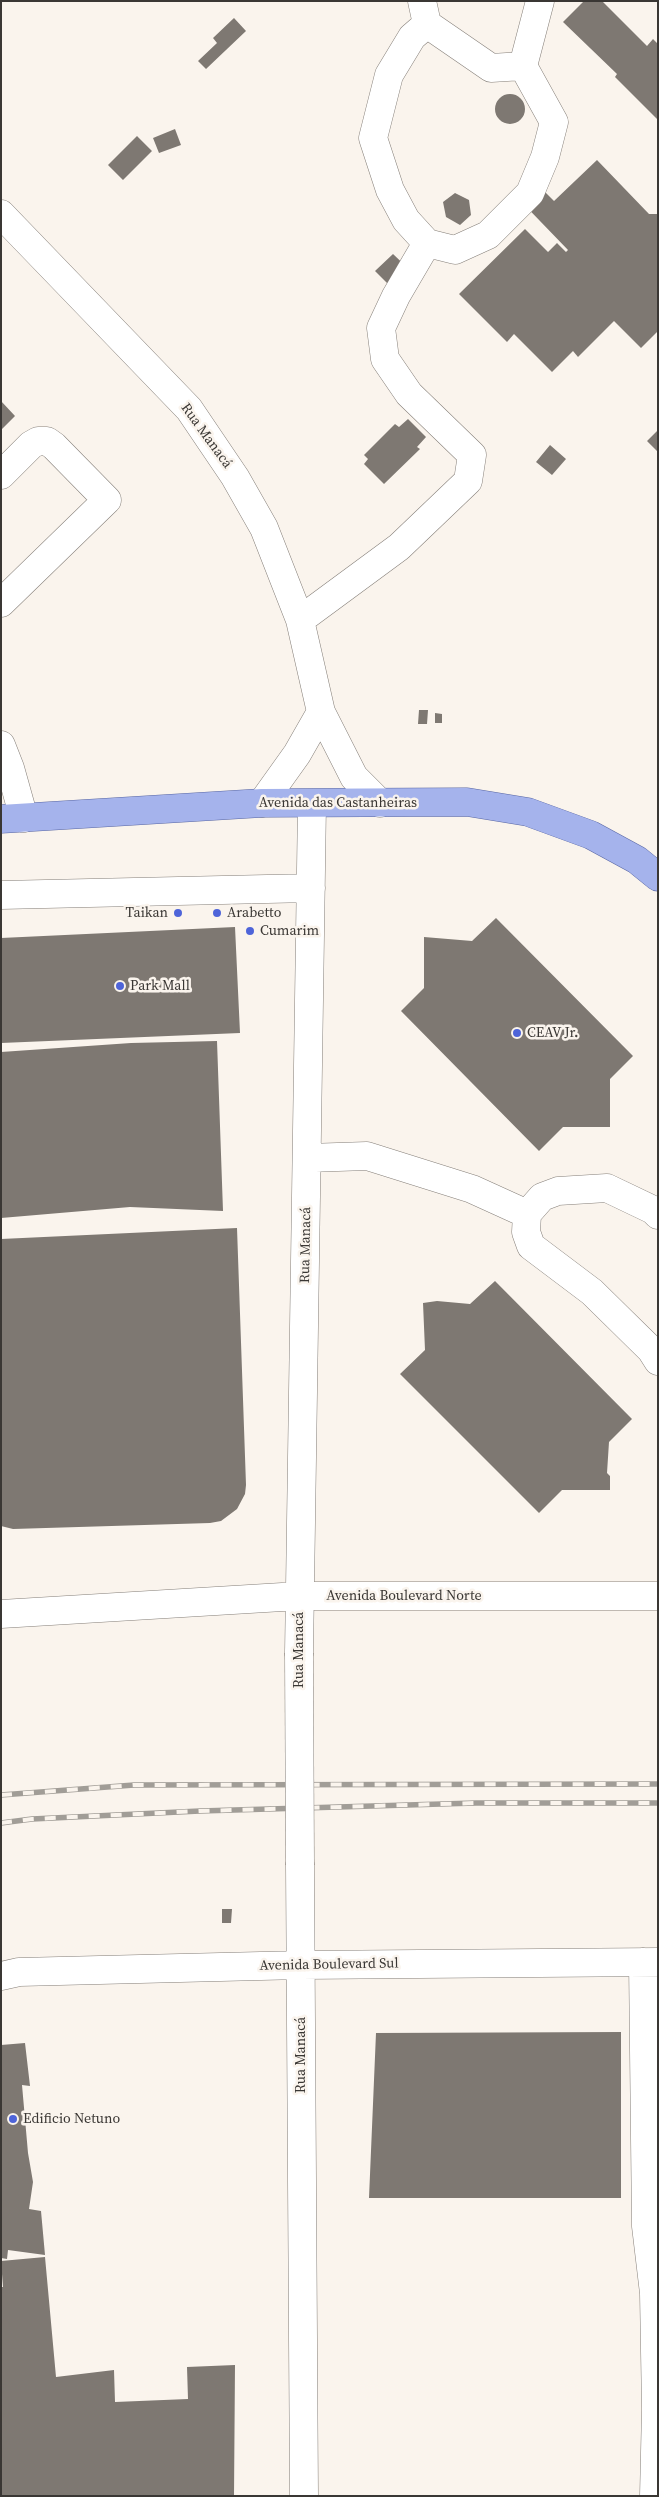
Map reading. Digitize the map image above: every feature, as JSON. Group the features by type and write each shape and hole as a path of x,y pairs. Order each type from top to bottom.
{"main road":[{"name":"Avenida das Castanheiras","path":"12,819 262,803 467,802 528,812 591,835 637,860 658,877"}],"street":[{"path":"523,66 490,68 424,13 390,75 373,138 390,190 406,220 427,243 455,250 488,236 530,193 545,158 554,122 523,66 540,1"},
{"name":"Rua Manacá","path":"1,214 189,409 235,477 264,528 300,620 321,712 354,777 380,802"},
{"path":"300,620 400,547 468,481 472,456 409,394 385,359 381,328 396,296 427,243"},
{"path":"1,475 31,445 38,441 47,441 107,500 1,603"},
{"path":"262,803 297,754 321,712"},
{"path":"1,745 10,768 12,819"},
{"name":"Rua Manacá","path":"304,2496 299,1596 308,1158 312,804"},
{"path":"1,895 310,888"},
{"path":"308,1158 367,1156 472,1189 527,1214"},
{"path":"658,1215 653,1210 607,1188 558,1190 542,1197 527,1214 526,1232 531,1246 592,1292 651,1350 658,1361"},
{"name":"Avenida Boulevard Norte","path":"1,1614 299,1596 658,1596"},
{"path":"651,1962 646,2226 654,2293 656,2390 654,2496"},
{"name":"Avenida Boulevard Sul","path":"1,1976 19,1972 301,1964 651,1962"}],"building":[{"path":"584,1 602,1 647,46 653,39 658,44 658,120 615,77 617,74 563,22"},
{"path":"234,18 246,31 206,69 198,61 217,43 213,38"},
{"path":"510,94 521,98 525,109 521,120 510,124 499,120 495,109 499,98"},
{"path":"175,129 181,145 159,153 153,138"},
{"path":"137,136 152,151 123,180 108,165"},
{"path":"597,160 649,214 658,214 658,331 641,348 614,321 578,357 573,351 552,372 514,334 507,342 459,294 525,229 548,252 557,243 566,252 568,250 512,192 529,176 554,201"},
{"path":"455,193 469,200 471,215 460,225 446,217 443,202"},
{"path":"393,254 415,275 396,292 375,271"},
{"path":"1,401 15,416 1,430"},
{"path":"408,419 426,437 417,447 420,449 384,484 364,464 368,459 364,455 395,424 399,427"},
{"path":"658,430 658,452 647,441"},
{"path":"550,445 566,459 552,475 536,462"},
{"path":"419,710 428,710 427,724 418,724"},
{"path":"435,713 442,714 442,723 435,723"},
{"name":"CEAV Jr.","path":"496,918 633,1056 610,1079 610,1127 563,1127 539,1151 401,1011 424,988 424,937 472,941"},
{"name":"Park Mall","path":"235,927 240,1033 1,1043 1,938"},
{"path":"217,1041 223,1211 130,1207 1,1218 1,1052 131,1043"},
{"path":"237,1228 246,1485 245,1494 237,1509 221,1521 210,1523 13,1529 1,1526 1,1239"},
{"path":"495,1281 632,1419 609,1442 607,1473 610,1476 610,1490 562,1490 539,1513 400,1374 425,1350 423,1303 437,1301 470,1304"},
{"path":"222,1909 232,1909 231,1923 222,1923"},
{"path":"621,2032 621,2198 369,2198 376,2033"},
{"name":"Edificio Netuno","path":"25,2043 30,2086 22,2085 28,2153 33,2182 29,2209 41,2211 45,2255 8,2250 7,2259 1,2258 1,2045"},
{"path":"45,2257 56,2377 114,2370 115,2402 188,2399 187,2367 235,2365 234,2496 1,2496 1,2287 3,2287 1,2261"}],"railway":[{"path":"1,1795 134,1785 658,1784"},
{"path":"1,1823 32,1819 200,1811 476,1803 658,1803"}],"place":[{"name":"Taikan","path":"178,913"},
{"name":"Arabetto","path":"217,913"},
{"name":"Cumarim","path":"250,931"},
{"name":"Park Mall","path":"120,986"},
{"name":"CEAV Jr.","path":"517,1033"},
{"name":"Edificio Netuno","path":"13,2119"}]}
